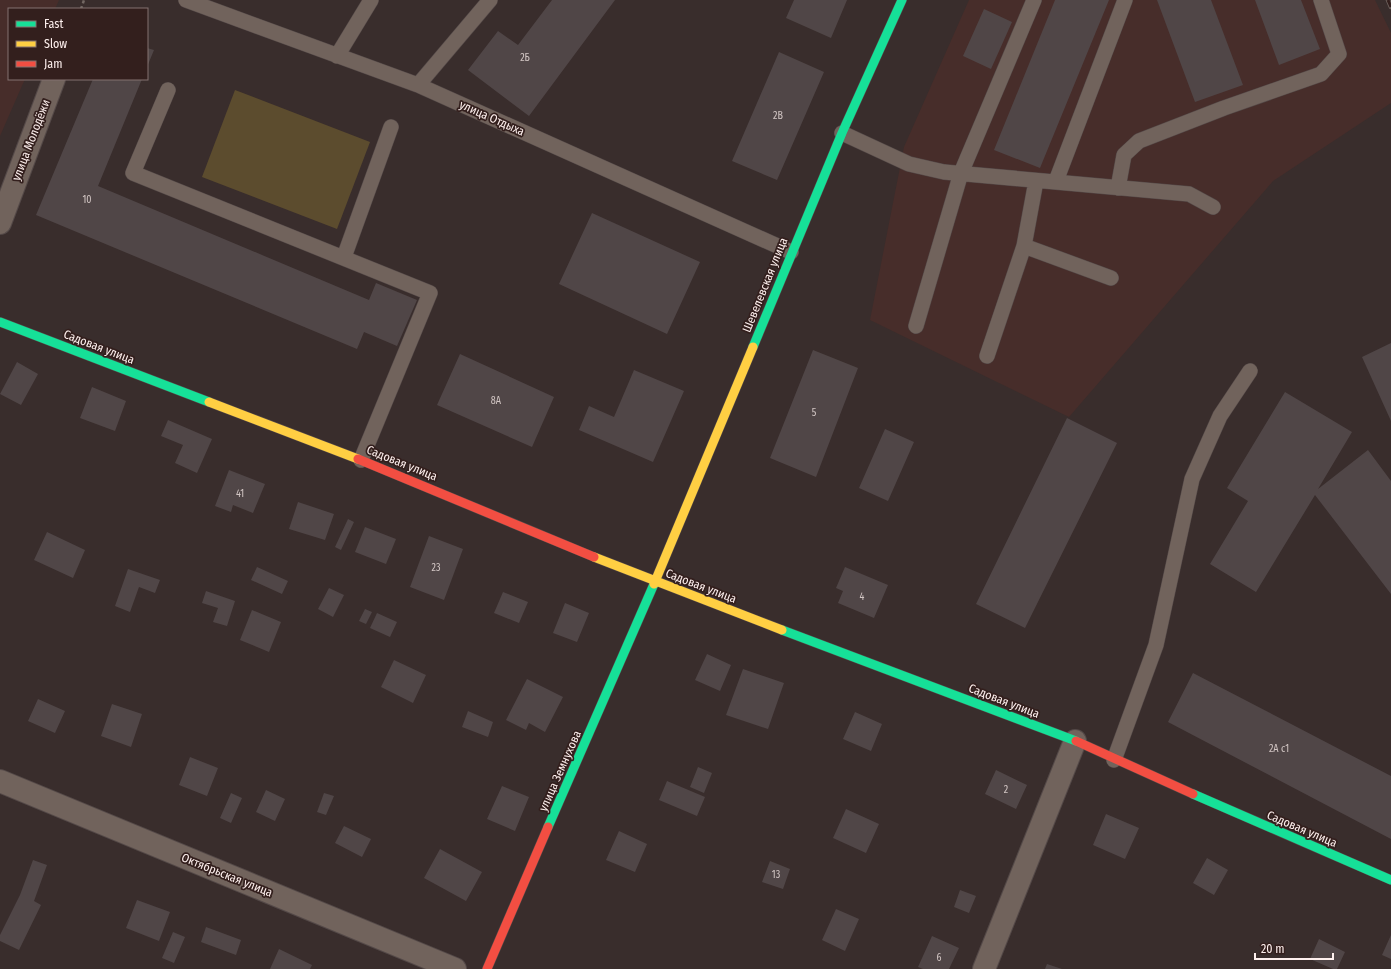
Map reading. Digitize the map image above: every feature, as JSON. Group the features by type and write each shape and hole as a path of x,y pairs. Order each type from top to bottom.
{"street":[{"name":"Шевелевская улица","path":"655,582 791,252 842,133 902,0"},
{"name":"улица Молодёжи","path":"0,223 54,80"},
{"name":"Садовая улица","path":"0,322 361,460 655,582 1075,741 1114,760 1391,880"},
{"name":"улица Земнухова","path":"487,969 655,582"},
{"path":"984,969 1075,741"},
{"name":"Октябрьская улица","path":"0,781 455,969"}],"lane":[{"name":"улица Отдыха","path":"186,0 215,5 337,56 418,84 791,252"},
{"path":"337,56 371,0"},
{"path":"418,84 490,0"},
{"path":"916,326 961,173 1034,0"},
{"path":"1056,182 1125,0"},
{"path":"1118,188 1124,155 1138,141 1224,108 1321,74 1339,54 1321,0"},
{"path":"168,90 133,173 430,293 361,460"},
{"path":"344,258 391,127"},
{"path":"842,133 909,164 944,172 1189,194 1213,208"},
{"path":"986,356 1024,246 1036,181"},
{"path":"1024,246 1111,278"},
{"path":"1114,760 1156,645 1192,479 1220,416 1250,371"}],"shaded area":[{"path":"0,0 59,0 55,8 8,8 8,80 25,80 0,136"},
{"path":"969,0 1375,0 1391,33 1391,103 1273,181 1069,417 870,320 904,147"},
{"path":"235,90 370,142 337,229 202,177"}],"building":[{"path":"552,0 615,0 529,116 468,70 498,31 518,45"},
{"path":"794,0 847,0 831,38 786,18"},
{"path":"1055,0 1109,0 1040,168 994,150"},
{"path":"1157,0 1211,0 1243,85 1195,102"},
{"path":"1255,0 1301,0 1320,49 1279,65"},
{"path":"984,9 1012,22 991,69 963,56"},
{"path":"148,48 154,50 148,65"},
{"path":"779,52 824,72 777,180 732,161"},
{"path":"93,80 142,80 98,186 369,300 376,283 417,300 397,346 364,332 357,349 36,215"},
{"path":"592,213 700,262 667,334 559,284"},
{"path":"1391,343 1391,421 1362,357"},
{"path":"813,350 858,368 816,477 770,458"},
{"path":"460,354 554,397 532,447 437,405"},
{"path":"17,362 38,374 21,405 0,394"},
{"path":"634,370 684,391 653,462 579,430 589,406 614,417"},
{"path":"92,387 126,401 115,431 80,418"},
{"path":"1285,392 1352,432 1318,489 1368,450 1391,481 1391,594 1315,495 1256,592 1210,564 1248,501 1227,488"},
{"path":"1067,418 1117,443 1025,628 976,604"},
{"path":"168,420 212,439 197,473 175,463 183,445 161,436"},
{"path":"885,429 914,442 888,501 859,488"},
{"path":"229,470 265,484 253,513 233,505 231,512 215,506"},
{"path":"298,502 334,514 325,540 289,529"},
{"path":"348,519 354,522 341,550 335,547"},
{"path":"365,527 396,539 386,564 355,552"},
{"path":"47,532 85,550 73,578 34,560"},
{"path":"429,536 463,549 444,600 410,587"},
{"path":"257,567 288,581 282,594 251,580"},
{"path":"845,567 888,585 874,618 838,603 843,591 836,588"},
{"path":"128,569 160,580 155,593 139,587 130,612 115,606"},
{"path":"329,588 344,595 333,617 318,609"},
{"path":"206,591 235,601 227,626 213,622 218,608 202,603"},
{"path":"503,592 528,602 519,623 494,613"},
{"path":"565,603 589,613 577,642 553,633"},
{"path":"365,609 372,612 366,624 359,621"},
{"path":"252,610 281,622 269,652 240,640"},
{"path":"377,613 397,622 390,637 370,628"},
{"path":"707,654 731,665 720,691 695,680"},
{"path":"394,660 426,675 413,703 381,687"},
{"path":"743,669 784,683 768,729 726,715"},
{"path":"1193,673 1391,776 1391,839 1168,722"},
{"path":"527,679 563,697 545,732 529,723 526,730 506,720"},
{"path":"38,699 65,711 55,733 28,721"},
{"path":"112,704 142,714 131,747 101,736"},
{"path":"468,711 493,722 488,737 462,727"},
{"path":"855,712 882,724 871,751 843,739"},
{"path":"190,757 218,768 207,796 179,785"},
{"path":"698,767 712,773 704,793 690,787"},
{"path":"996,770 1027,785 1016,809 985,794"},
{"path":"667,781 705,797 697,816 659,800"},
{"path":"502,786 529,797 515,831 487,819"},
{"path":"266,790 285,799 275,821 256,812"},
{"path":"231,793 242,798 231,823 220,818"},
{"path":"324,793 334,796 326,815 317,812"},
{"path":"846,809 879,824 866,853 833,838"},
{"path":"1106,814 1139,828 1125,859 1093,845"},
{"path":"344,826 371,839 362,857 335,843"},
{"path":"619,831 647,844 635,872 606,860"},
{"path":"440,849 482,872 466,901 424,878"},
{"path":"1207,858 1228,870 1214,895 1193,883"},
{"path":"33,860 47,865 34,901 41,905 19,950 0,941 0,935 20,895"},
{"path":"770,861 790,869 783,889 762,882"},
{"path":"960,890 976,896 969,913 954,907"},
{"path":"137,900 170,912 159,941 126,928"},
{"path":"836,909 859,919 845,951 822,940"},
{"path":"206,927 241,940 236,955 201,942"},
{"path":"173,932 185,937 174,963 162,958"},
{"path":"1391,935 1391,959 1382,955"},
{"path":"932,936 959,948 949,969 923,969 918,967"},
{"path":"1319,939 1345,952 1337,969 1333,969 1310,959"},
{"path":"279,949 312,965 310,969 270,969"},
{"path":"1047,964 1062,969 1045,969"}],"railway":[{"path":"1388,0 1391,7"}],"traffic: fast":[{"path":"753,347 842,133 902,0"},
{"path":"0,322 209,402"},
{"path":"548,827 654,584"},
{"path":"782,630 1076,741"},
{"path":"1193,794 1391,880"}],"traffic: slow":[{"path":"654,584 753,347"},
{"path":"209,402 358,459"},
{"path":"594,557 782,630"}],"traffic: jam":[{"path":"358,459 594,557"},
{"path":"1076,741 1193,794"},
{"path":"487,969 548,827"}]}
